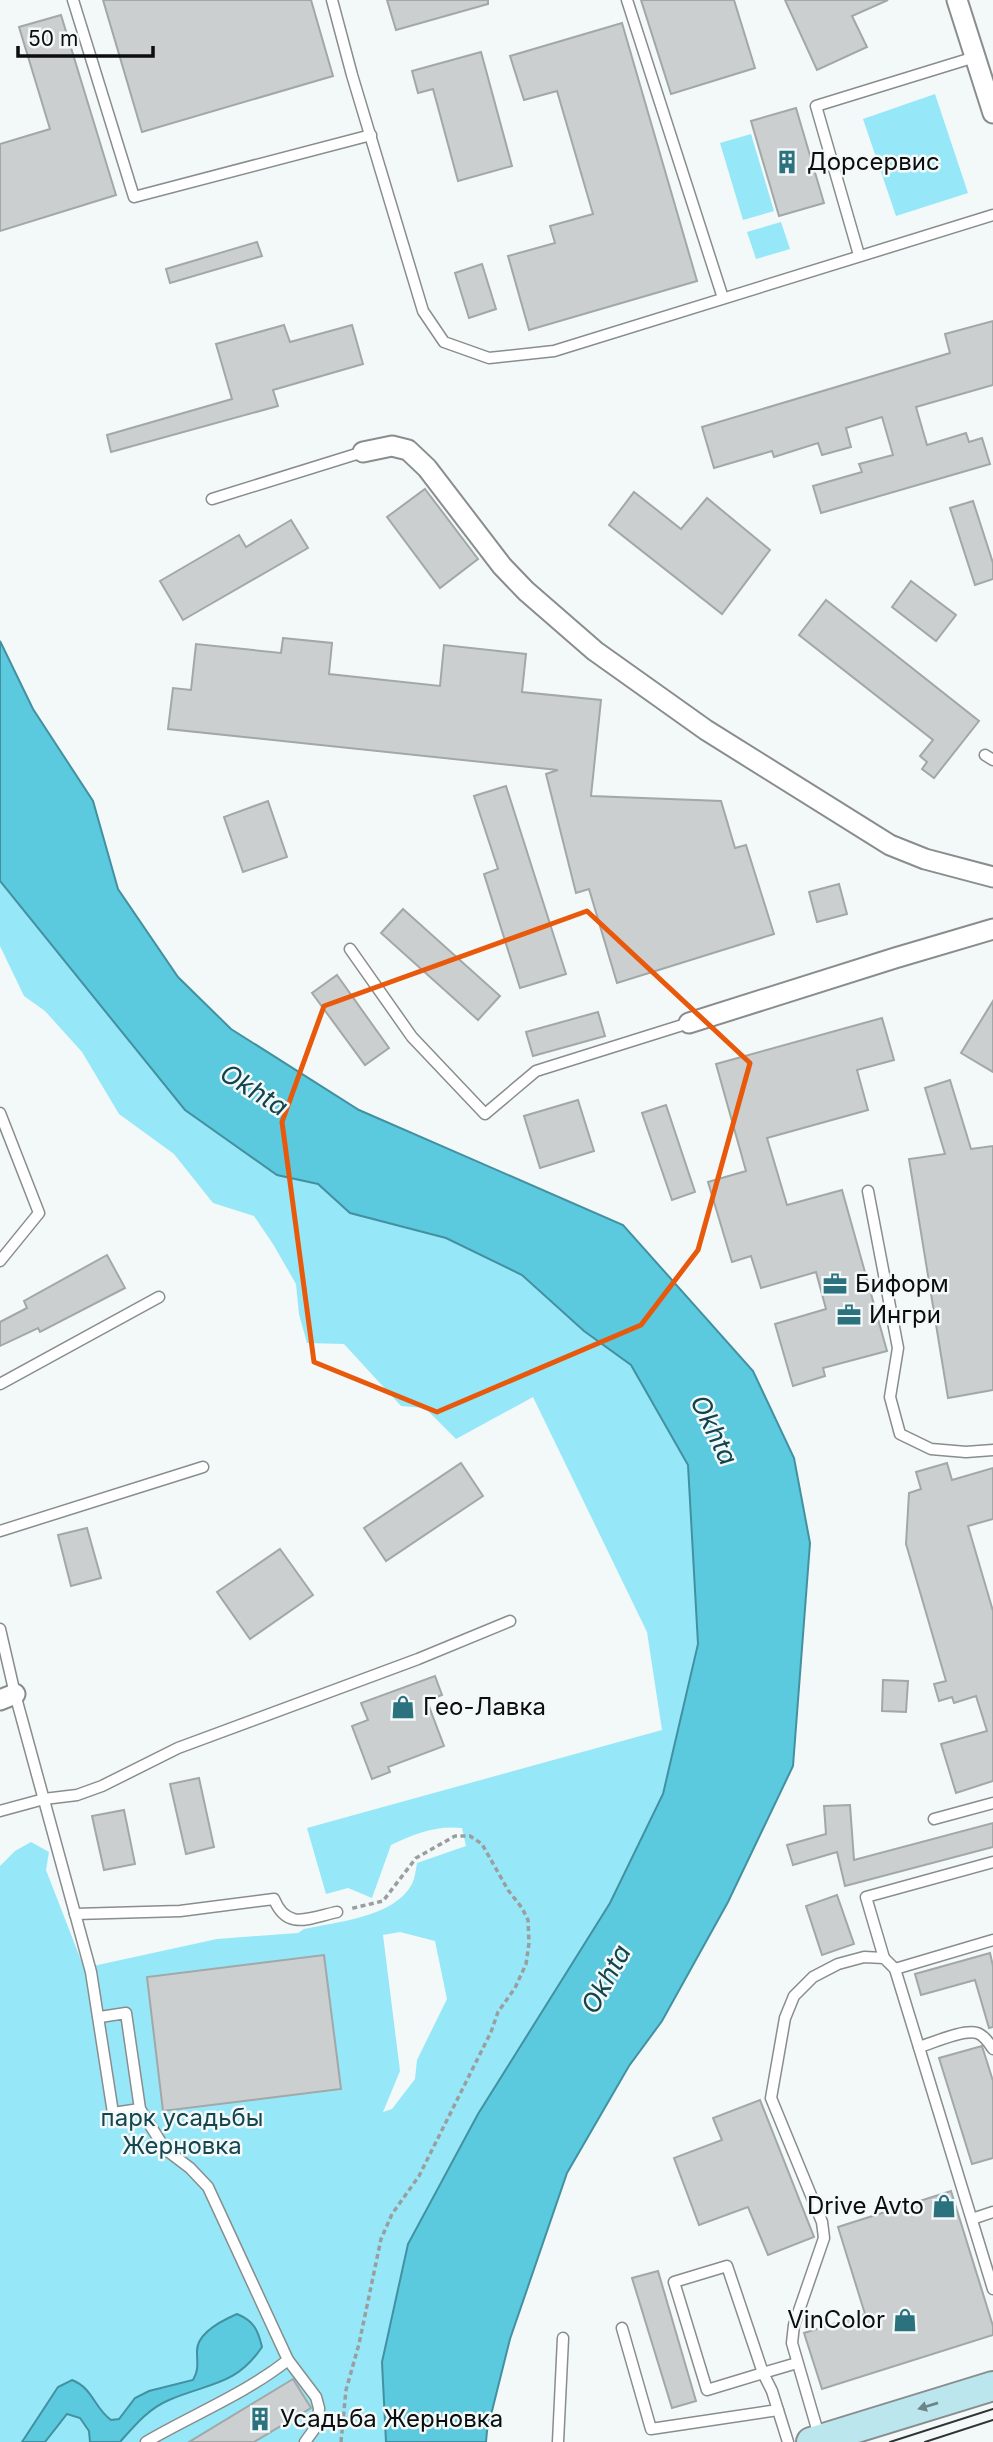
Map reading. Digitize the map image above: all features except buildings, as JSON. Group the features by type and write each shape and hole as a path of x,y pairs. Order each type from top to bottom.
{"main road":[{"path":"816,2441 993,2386"}],"street":[{"path":"957,0 993,113"},
{"path":"363,452 392,446 408,450 427,468 502,566 526,591 595,651 706,730 890,845 925,859 993,877"},
{"path":"689,1023 993,929"}],"lane":[{"path":"72,0 134,197 371,135"},
{"path":"332,0 423,312 444,342 489,358 554,351 993,215"},
{"path":"627,0 723,298"},
{"path":"859,255 816,106 946,70 975,57"},
{"path":"212,499 363,452"},
{"path":"349,949 412,1037 485,1114 536,1071 689,1023"},
{"path":"0,1113 39,1213 0,1261"},
{"path":"868,1191 898,1348 890,1397 900,1434 932,1449 966,1452 993,1450"},
{"path":"0,1384 159,1297"},
{"path":"0,1531 203,1467"},
{"path":"0,1811 44,1799 77,1795 102,1786 178,1748 418,1659 510,1621"},
{"path":"0,1629 8,1697 44,1799 91,1972 113,2113 140,2109"},
{"path":"933,1819 993,1803"},
{"path":"993,1862 866,1897 884,1958 895,1969 993,2289"},
{"path":"75,1914 180,1911 274,1899 279,1911 287,1918 301,1919 337,1912"},
{"path":"895,1969 993,1940"},
{"path":"816,2441 792,2343 794,2325 824,2238 821,2222 771,2098 785,2018 794,1996 813,1977 838,1964 864,1957 884,1958"},
{"path":"100,2017 126,2013 140,2109 165,2149 190,2168 208,2187 288,2360 316,2397 319,2408 318,2424 305,2442"},
{"path":"919,2047 965,2033 978,2033 988,2040 993,2049"},
{"path":"972,2219 993,2213"},
{"path":"788,2442 778,2410 763,2373 727,2266 674,2282 707,2390 763,2373 797,2363"},
{"path":"622,2328 651,2430 778,2410"},
{"path":"558,2442 563,2339"},
{"path":"146,2442 186,2418 246,2390 288,2360"}],"path":[{"path":"337,1912 383,1901 416,1858 455,1836 470,1836 482,1844 508,1890 522,1908 527,1920 529,1943 527,1964 515,1988 498,2012 491,2032 419,2176 392,2214 381,2239 359,2344 346,2390 341,2442"}],"highlighted area":[{"path":"587,911 750,1063 698,1250 641,1325 437,1412 314,1362 282,1122 324,1006"}],"green space":[{"path":"935,94 968,193 896,216 863,119"},
{"path":"751,134 774,211 743,220 720,143"},
{"path":"781,222 790,249 756,259 747,232"},
{"name":"парк усадьбы Жерновка","path":"0,881 185,1110 277,1175 318,1184 350,1213 446,1237 522,1275 584,1331 631,1365 688,1465 698,1644 663,1794 610,1903 478,2114 382,2362 386,2442 0,2442 0,1866 15,1851 31,1842 49,1852 46,1870 84,1968 217,1939 298,1933 304,1929 379,1911 404,1895 413,1882 417,1863 466,1846 462,1828 425,1831 391,1845 372,1898 348,1888 326,1894 307,1828 662,1730 647,1632 533,1397 456,1439 425,1408 401,1406 344,1344 307,1343 299,1314 296,1284 254,1216 213,1203 174,1154 119,1114 82,1052 45,1011 24,996 0,946","holes":["400,1932 435,1941 447,1999 417,2060 415,2079 392,2109 383,2112 400,2071 383,1935"]}],"water":[{"name":"Okhta","path":"0,641 33,709 93,801 118,889 178,977 231,1029 359,1110 623,1225 753,1371 794,1458 810,1543 793,1766 728,1902 662,2021 629,2066 567,2173 510,2339 486,2442 386,2442 382,2362 408,2244 478,2114 610,1903 663,1794 698,1644 688,1465 631,1365 584,1331 522,1275 446,1238 350,1213 318,1184 277,1175 185,1110 0,881"},
{"path":"237,2314 254,2327 262,2347 252,2360 231,2376 161,2404 142,2418 120,2442 90,2442 89,2431 80,2418 67,2414 45,2442 22,2442 58,2387 72,2380 85,2388 111,2420 119,2419 135,2398 149,2391 193,2380 201,2339 211,2328"}],"tram line":[{"path":"890,2442 993,2409"},
{"path":"925,2442 993,2420"}],"place":[{"name":"Дорсервис","path":"787,162"},
{"name":"Биформ","path":"835,1284"},
{"name":"Ингри","path":"849,1315"},
{"name":"Гео-Лавка","path":"403,1707"},
{"name":"Drive Avto","path":"944,2206"},
{"name":"VinColor","path":"905,2320"},
{"name":"Усадьба Жерновка","path":"260,2419"}]}
